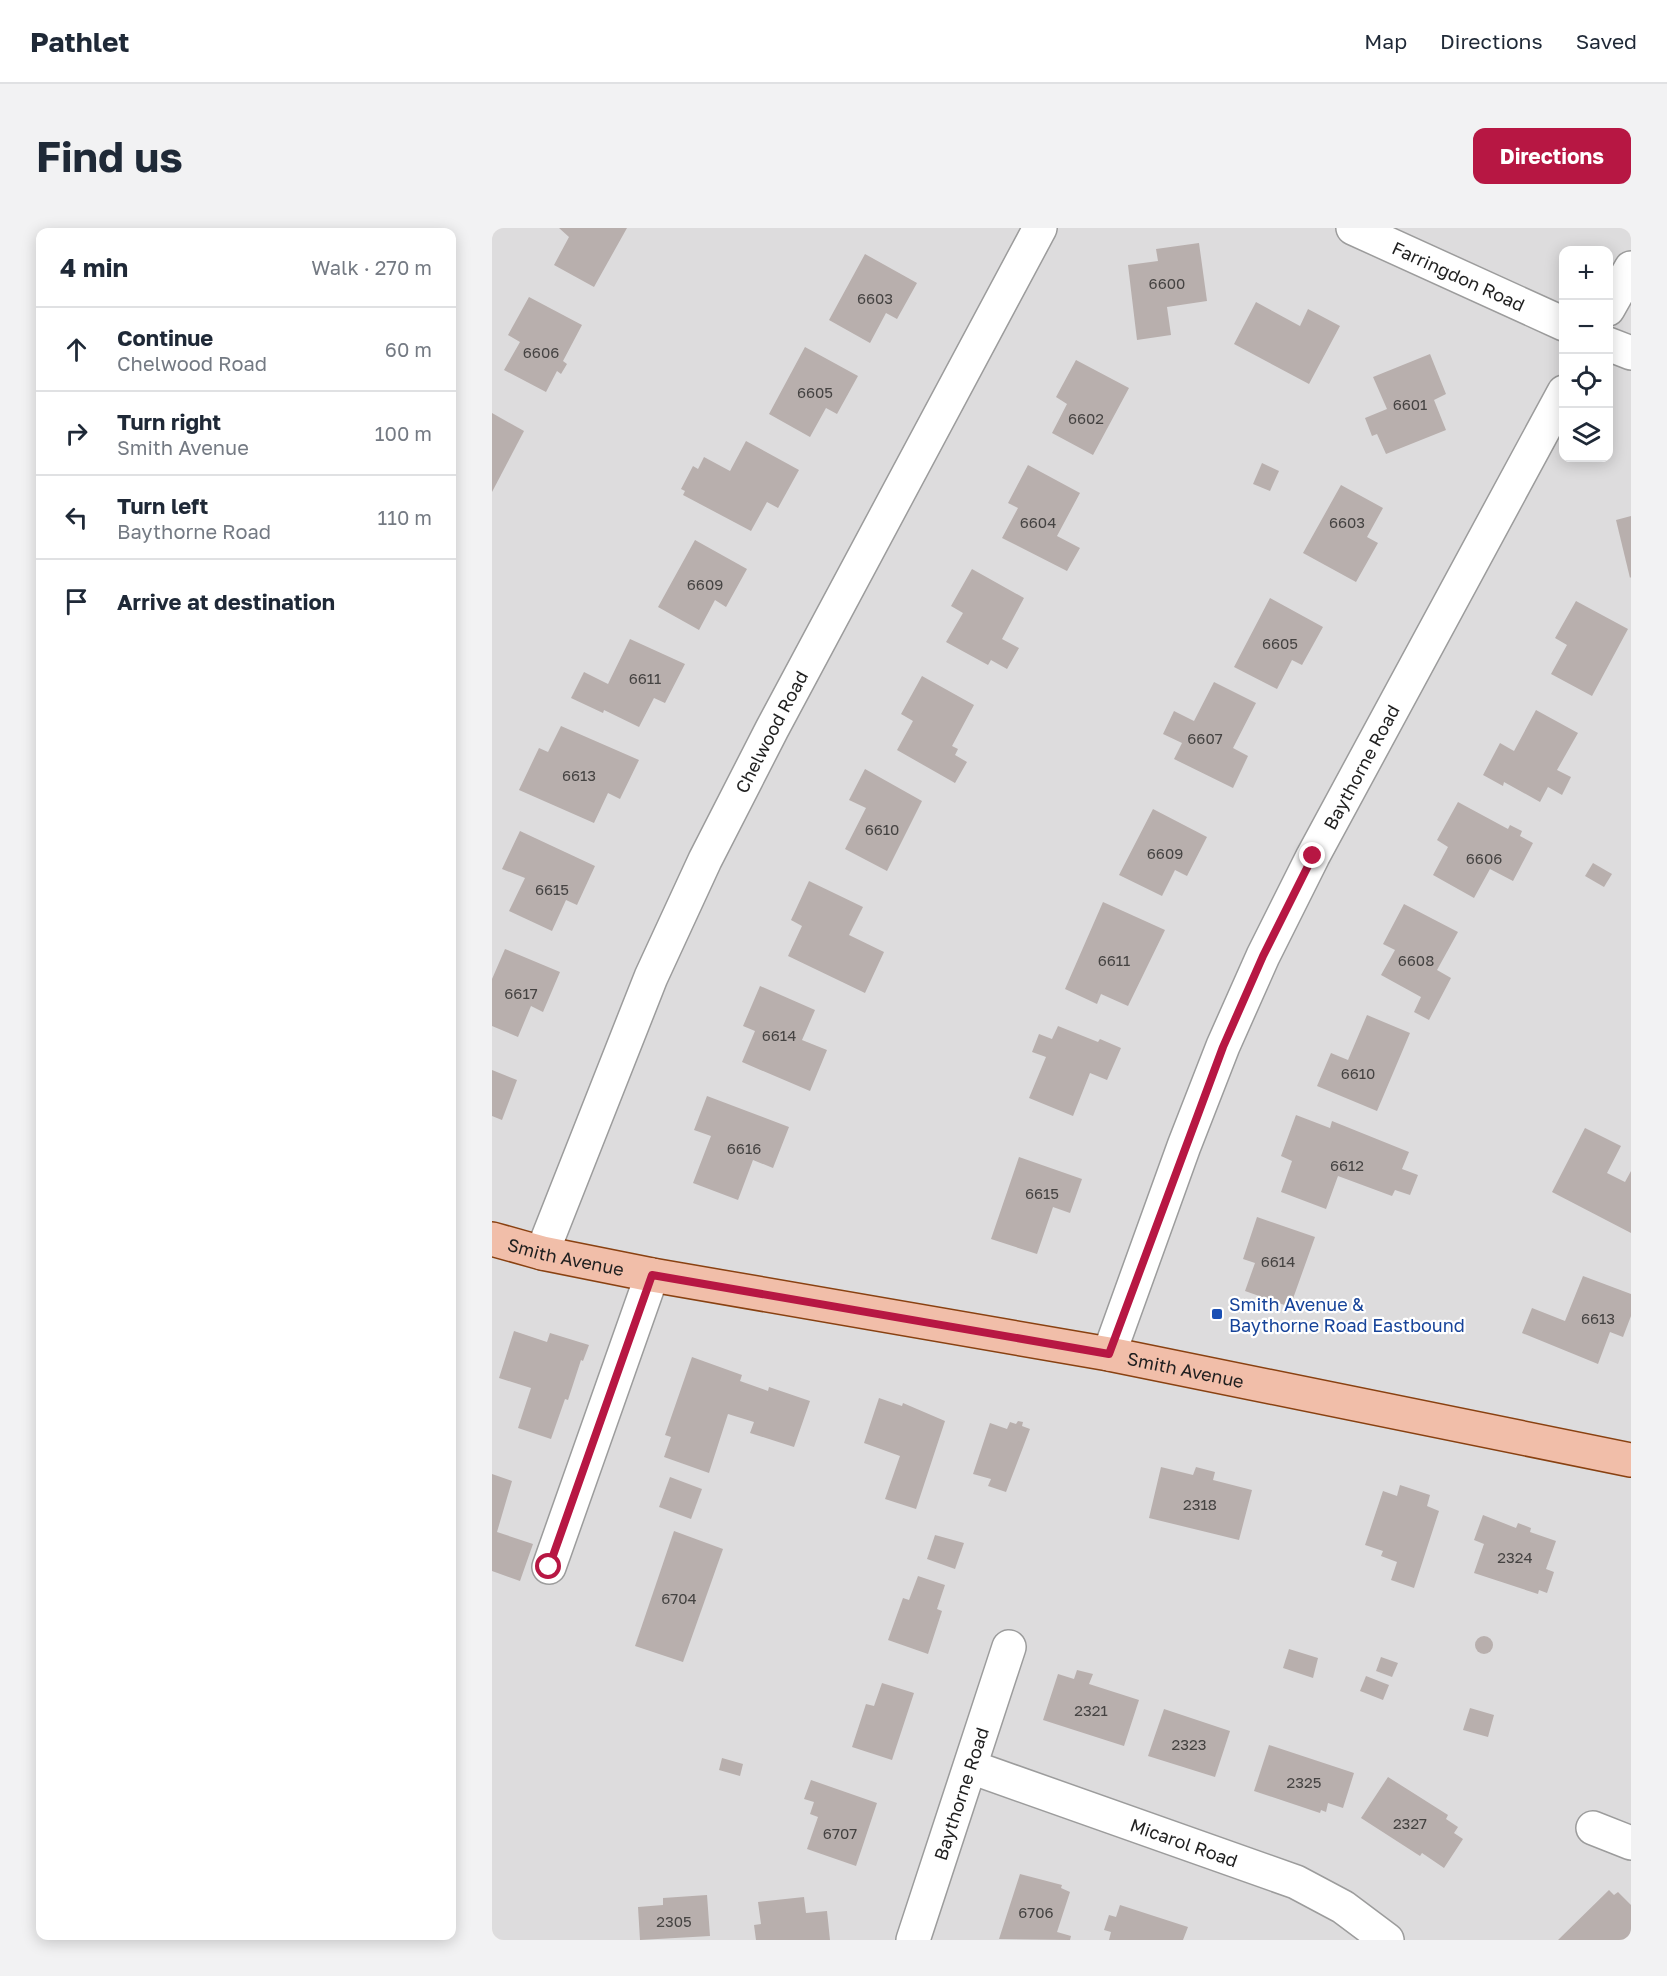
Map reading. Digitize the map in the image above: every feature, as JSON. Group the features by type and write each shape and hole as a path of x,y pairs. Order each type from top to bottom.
{"main road":[{"name":"Smith Avenue","path":"492,1239 542,1253 652,1275 1109,1354 1631,1460"}],"street":[{"name":"Chelwood Road","path":"542,1253 651,976 705,860 777,719 1040,228"},
{"name":"Farringdon Road","path":"1353,228 1559,322"},
{"path":"1613,300 1631,268"},
{"path":"1613,346 1631,353"},
{"name":"Baythorne Road","path":"1109,1354 1184,1146 1223,1047 1263,956 1313,856 1559,399"},
{"path":"549,1567 652,1275"},
{"name":"Baythorne Road","path":"913,1940 1009,1647"},
{"name":"Micarol Road","path":"971,1767 1296,1881 1343,1907 1387,1940"},
{"path":"1593,1828 1631,1843"}],"shaded area":[{"path":"492,228 1631,228 1631,1940 492,1940"}],"building":[{"path":"559,228 627,228 594,287 554,265 569,237"},
{"path":"1199,243 1207,301 1167,307 1171,335 1137,340 1128,265 1158,261 1156,249"},
{"path":"865,254 917,283 897,319 886,313 870,343 829,320"},
{"path":"529,297 582,325 563,361 567,364 561,374 557,371 546,392 504,370 520,342 508,335"},
{"path":"1256,302 1300,326 1308,309 1340,326 1309,384 1234,344"},
{"path":"805,347 858,376 837,414 826,408 810,437 769,414"},
{"path":"1430,354 1446,394 1434,400 1446,430 1386,454 1377,434 1372,436 1365,418 1387,409 1373,377"},
{"path":"1076,360 1129,388 1093,455 1052,433 1067,404 1056,397"},
{"path":"492,413 524,431 492,492"},
{"path":"746,441 799,470 778,508 767,502 751,531 683,495 685,491 681,489 693,466 698,469 704,457 730,471"},
{"path":"1262,463 1279,471 1270,491 1253,484"},
{"path":"1028,465 1080,493 1057,536 1080,548 1067,571 1002,538 1018,508 1008,503"},
{"path":"1341,485 1383,508 1367,537 1378,543 1356,582 1303,553"},
{"path":"1631,516 1631,577 1630,578 1616,520"},
{"path":"695,540 747,569 726,607 715,600 699,630 658,607"},
{"path":"972,569 1024,598 1002,639 1019,648 1007,669 991,660 988,665 946,642 963,613 951,606"},
{"path":"1270,598 1323,627 1302,665 1292,660 1277,689 1234,667"},
{"path":"1576,601 1628,629 1592,696 1551,674 1567,645 1555,638"},
{"path":"630,639 685,664 665,703 654,698 639,727 604,710 603,713 571,698 584,672 608,684"},
{"path":"922,676 974,705 952,746 958,749 955,755 967,762 955,783 897,750 913,721 901,714"},
{"path":"1214,682 1256,703 1233,748 1248,756 1233,788 1174,759 1182,743 1163,734 1174,711 1194,721"},
{"path":"1536,710 1578,733 1557,770 1571,777 1562,795 1548,787 1540,802 1504,782 1503,786 1483,775 1500,743 1514,751"},
{"path":"561,726 639,760 620,799 608,793 594,823 519,790 539,748 548,752"},
{"path":"865,769 922,801 887,871 845,849 866,808 849,800"},
{"path":"1458,802 1508,829 1510,825 1522,831 1520,836 1533,843 1513,881 1490,869 1474,898 1433,875 1448,847 1437,840"},
{"path":"1153,809 1207,837 1187,876 1175,870 1162,896 1119,875"},
{"path":"520,831 595,866 577,905 566,900 552,931 509,911 525,878 502,869"},
{"path":"1593,863 1612,874 1604,887 1585,876"},
{"path":"809,881 863,907 849,935 884,952 865,993 788,956 802,926 791,920"},
{"path":"1103,902 1165,930 1128,1006 1101,994 1097,1004 1065,989"},
{"path":"1404,904 1458,932 1437,970 1451,978 1429,1020 1414,1012 1421,997 1381,975 1395,950 1383,944"},
{"path":"505,949 560,972 543,1012 531,1006 518,1037 492,1026 492,979"},
{"path":"760,986 815,1010 802,1040 827,1050 810,1091 742,1062 755,1031 743,1026"},
{"path":"1367,1015 1410,1033 1377,1111 1317,1086 1331,1053 1348,1060"},
{"path":"1058,1026 1098,1042 1100,1039 1121,1048 1107,1080 1090,1073 1073,1116 1029,1098 1046,1057 1032,1052 1039,1034 1052,1039"},
{"path":"492,1070 517,1080 502,1120 492,1116"},
{"path":"707,1096 789,1127 773,1168 753,1160 738,1200 693,1183 711,1136 694,1130"},
{"path":"1296,1115 1330,1128 1332,1121 1409,1152 1402,1169 1418,1175 1410,1195 1395,1190 1392,1196 1338,1176 1326,1209 1281,1192 1292,1161 1281,1156"},
{"path":"1585,1128 1621,1146 1607,1173 1625,1182 1631,1171 1631,1233 1552,1192"},
{"path":"1019,1157 1082,1179 1070,1213 1053,1207 1037,1254 991,1239"},
{"path":"1257,1217 1315,1237 1290,1307 1245,1291 1255,1263 1243,1259"},
{"path":"1583,1276 1631,1294 1631,1316 1623,1337 1610,1332 1598,1364 1522,1333 1532,1308 1565,1321"},
{"path":"514,1331 547,1342 550,1333 589,1345 583,1361 581,1360 568,1400 565,1399 551,1439 518,1428 531,1388 499,1378"},
{"path":"692,1357 742,1375 740,1381 768,1391 769,1387 810,1401 794,1447 750,1433 754,1422 728,1414 709,1473 664,1457 671,1437 665,1435"},
{"path":"879,1398 902,1406 903,1403 945,1421 916,1509 885,1499 900,1456 864,1443"},
{"path":"1018,1421 1023,1422 1022,1426 1030,1429 1006,1492 988,1486 991,1479 973,1474 990,1423 1007,1429 1010,1422 1016,1424"},
{"path":"1161,1467 1193,1475 1196,1467 1215,1472 1213,1480 1252,1490 1239,1540 1149,1518"},
{"path":"492,1474 512,1481 497,1532 533,1544 520,1581 492,1571"},
{"path":"670,1477 702,1489 691,1519 659,1507"},
{"path":"1400,1485 1430,1495 1427,1506 1439,1511 1414,1588 1391,1580 1397,1562 1381,1556 1383,1551 1365,1545 1383,1491 1397,1496"},
{"path":"1483,1515 1516,1528 1518,1523 1531,1528 1530,1532 1556,1541 1546,1569 1554,1572 1547,1593 1539,1590 1538,1594 1474,1573 1484,1544 1474,1540"},
{"path":"674,1531 723,1549 683,1662 635,1646"},
{"path":"935,1535 964,1543 955,1569 927,1559"},
{"path":"918,1576 945,1585 937,1609 942,1611 928,1654 888,1640 903,1598 909,1600"},
{"path":"1480,1636 1488,1636 1493,1641 1491,1652 1480,1654 1475,1649 1475,1641"},
{"path":"1289,1649 1318,1658 1313,1678 1283,1668"},
{"path":"1381,1657 1398,1663 1392,1677 1376,1671"},
{"path":"1077,1670 1093,1674 1089,1684 1139,1700 1124,1746 1043,1720 1058,1674 1074,1679"},
{"path":"1366,1676 1389,1685 1383,1700 1360,1691"},
{"path":"882,1683 914,1693 892,1760 852,1747 866,1704 874,1706"},
{"path":"1470,1708 1494,1715 1488,1737 1463,1730"},
{"path":"1164,1709 1230,1731 1215,1777 1148,1756"},
{"path":"1269,1745 1354,1773 1343,1808 1328,1803 1326,1812 1321,1810 1320,1813 1254,1791"},
{"path":"722,1758 743,1764 740,1776 719,1770"},
{"path":"1388,1777 1448,1815 1446,1819 1458,1827 1454,1833 1463,1839 1444,1868 1422,1853 1420,1856 1361,1818"},
{"path":"811,1780 877,1803 856,1866 807,1849 818,1817 810,1814 814,1802 804,1799"},
{"path":"1020,1874 1062,1885 1061,1888 1070,1892 1057,1932 1071,1936 1070,1940 999,1939"},
{"path":"1609,1890 1614,1895 1618,1892 1631,1905 1631,1940 1558,1940"},
{"path":"707,1895 710,1936 640,1940 638,1907 663,1905 663,1898"},
{"path":"804,1897 806,1913 827,1911 830,1940 756,1940 754,1925 761,1924 758,1902"},
{"path":"1120,1905 1188,1927 1183,1940 1109,1940 1111,1932 1104,1930 1109,1915 1116,1917"}],"place":[{"name":"Smith Avenue & Baythorne Road Eastbound","path":"1217,1314"}],"route":[{"path":"549,1567 652,1275 1109,1354 1184,1146 1223,1047 1263,956 1313,856"}]}
